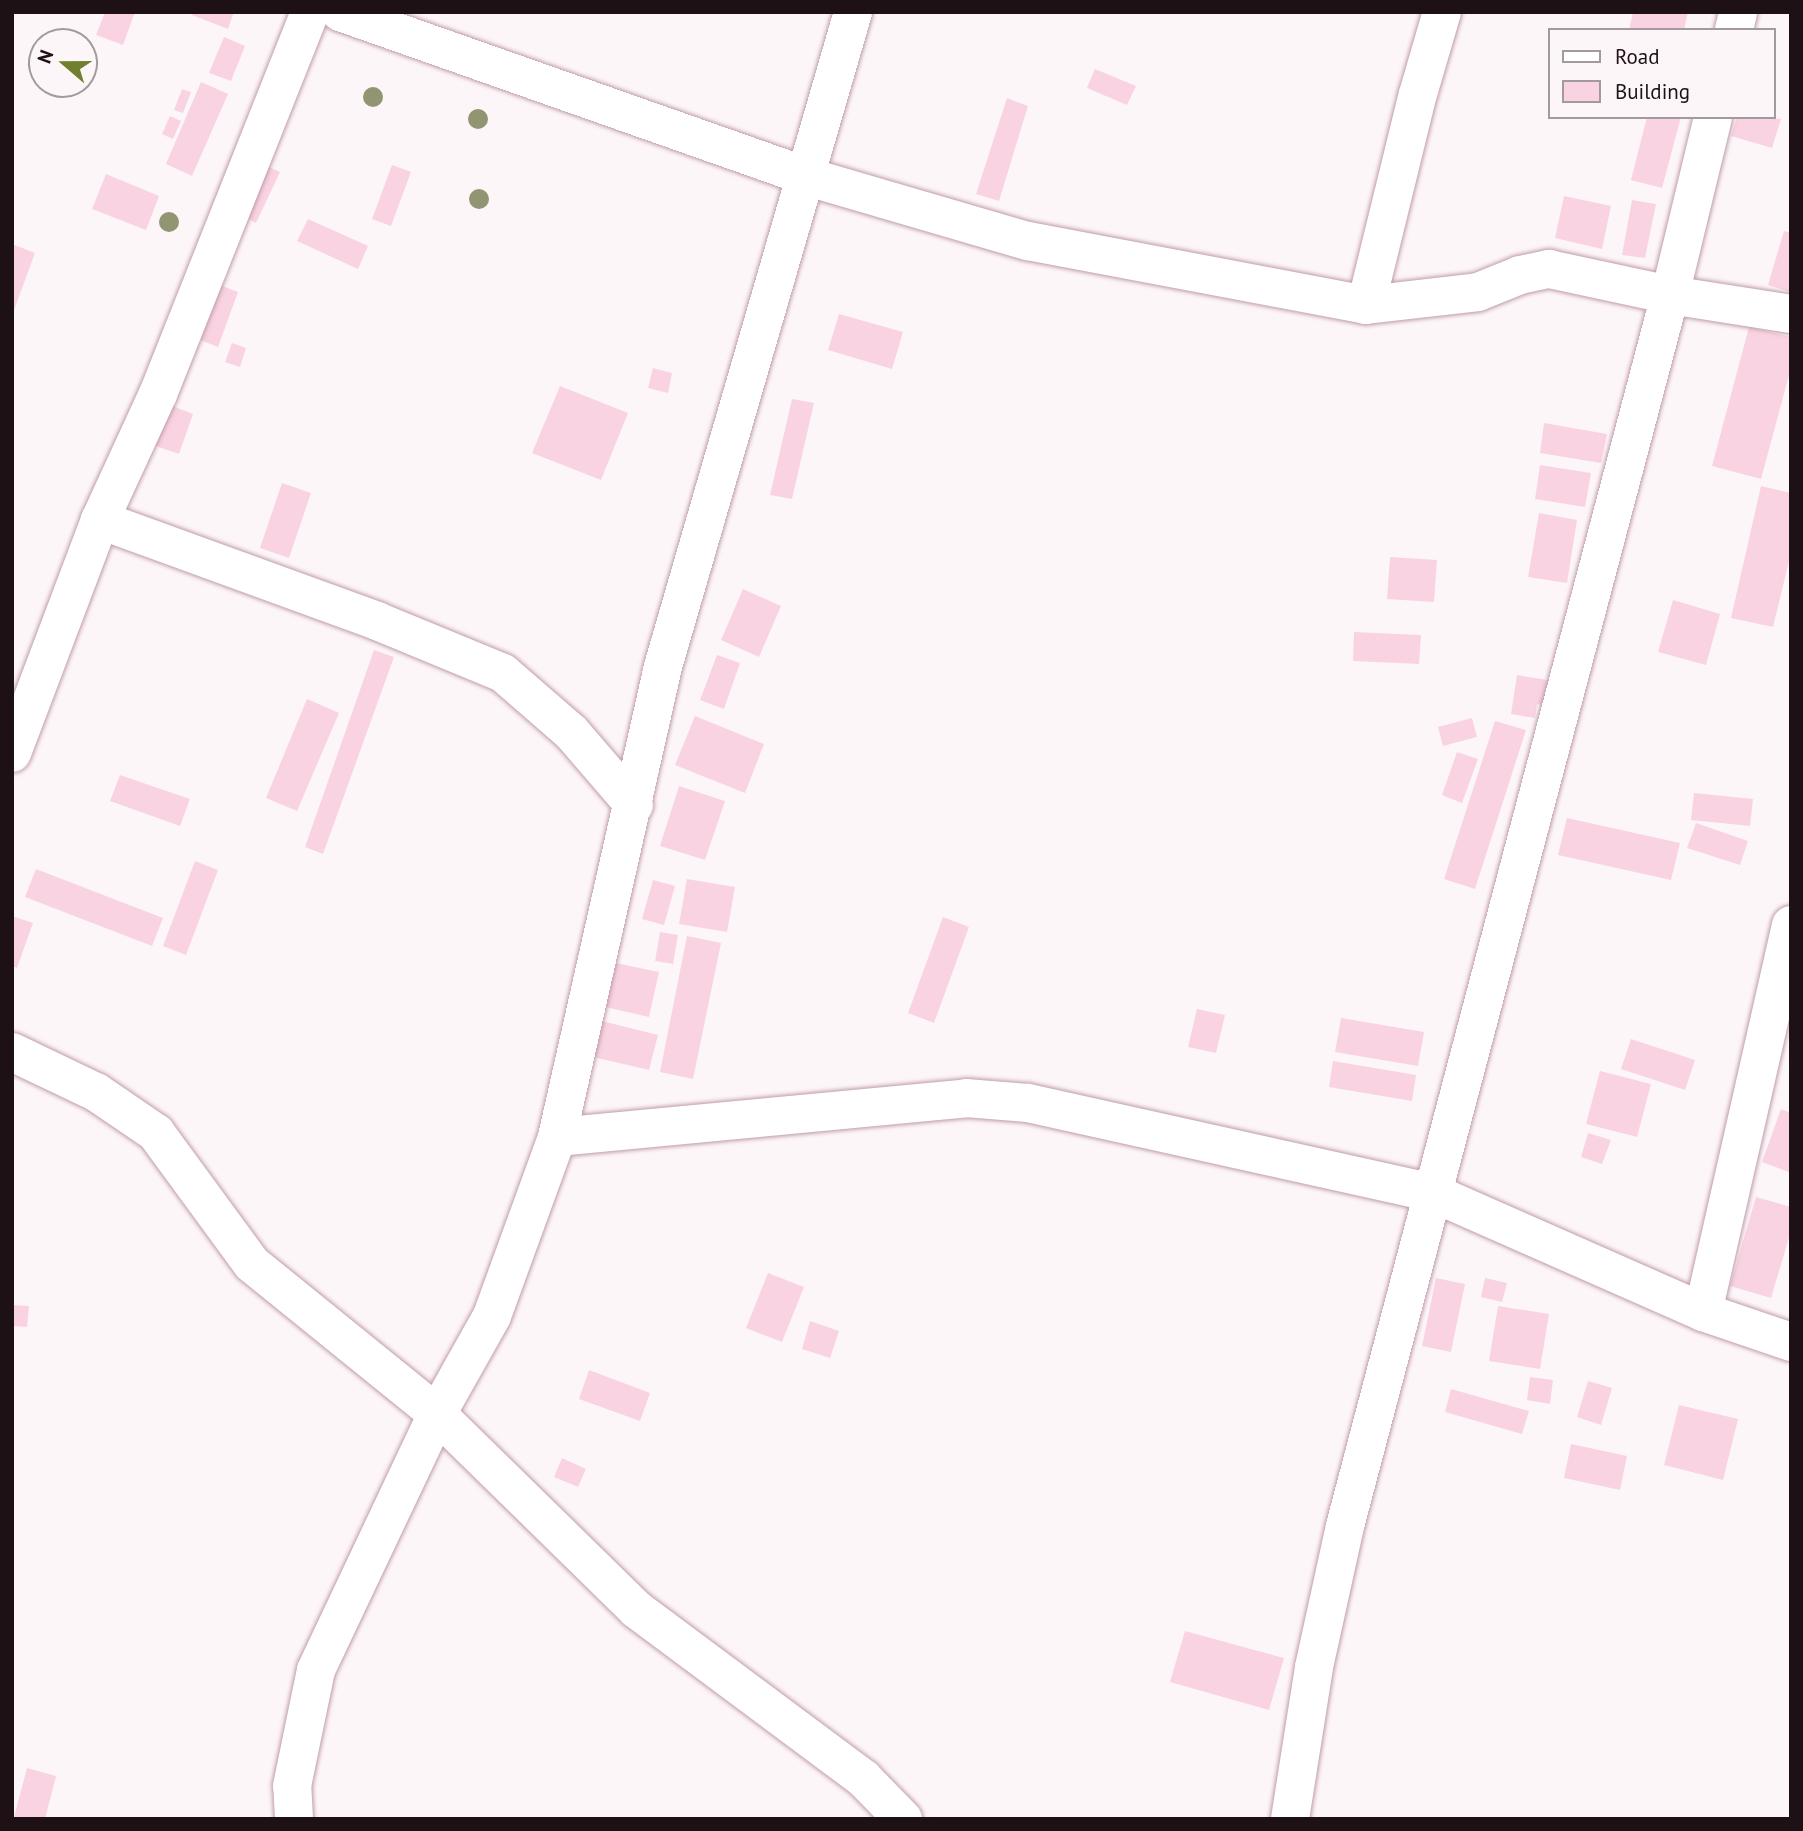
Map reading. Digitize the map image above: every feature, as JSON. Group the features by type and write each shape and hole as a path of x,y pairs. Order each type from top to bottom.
{"street":[{"path":"12,753 100,520 158,394 310,12"},
{"path":"341,12 804,176 1028,241 1366,305 1478,292 1520,275 1549,269 1670,295 1791,314"},
{"path":"294,1819 292,1786 316,1670 437,1415 492,1315 557,1137 634,805 662,670 853,12"},
{"path":"1366,305 1418,94 1442,12"},
{"path":"1290,1819 1314,1667 1345,1526 1670,295 1713,119"},
{"path":"100,520 377,621 503,673 572,733 634,805"},
{"path":"1703,1312 1791,925"},
{"path":"12,1052 96,1092 156,1133 252,1264 437,1415 636,1609 864,1779 903,1819"},
{"path":"557,1137 965,1098 1028,1102 1433,1193 1703,1312 1791,1342"}],"building":[{"path":"105,12 135,12 123,45 98,36"},
{"path":"193,12 234,12 228,29 192,15"},
{"path":"1633,12 1688,12 1684,28 1629,28"},
{"path":"224,37 245,46 231,81 209,73"},
{"path":"1095,69 1136,86 1127,105 1087,88"},
{"path":"201,82 228,94 192,176 166,164"},
{"path":"182,89 191,92 183,113 174,110"},
{"path":"1007,98 1028,106 999,201 976,194"},
{"path":"170,116 181,121 173,139 162,134"},
{"path":"1646,119 1680,119 1662,188 1631,180"},
{"path":"1736,119 1781,119 1772,148 1731,136"},
{"path":"264,165 280,172 256,223 240,214"},
{"path":"392,165 411,172 391,226 372,219"},
{"path":"106,174 159,196 146,230 92,209"},
{"path":"1564,196 1611,206 1602,249 1555,238"},
{"path":"1632,200 1656,204 1645,258 1622,255"},
{"path":"308,219 368,246 358,269 297,241"},
{"path":"1784,231 1791,233 1791,292 1768,285"},
{"path":"12,244 35,253 13,313 12,313"},
{"path":"220,285 238,292 218,347 200,340"},
{"path":"839,314 903,332 892,369 828,350"},
{"path":"1749,327 1791,337 1791,368 1761,479 1712,466"},
{"path":"232,343 246,348 240,367 225,362"},
{"path":"653,368 672,373 668,393 648,388"},
{"path":"560,386 628,413 601,480 532,453"},
{"path":"792,399 814,403 792,499 770,495"},
{"path":"167,404 193,414 179,454 153,445"},
{"path":"1544,423 1607,434 1601,463 1540,453"},
{"path":"1540,465 1591,473 1585,507 1535,499"},
{"path":"282,483 311,493 289,558 260,548"},
{"path":"1761,486 1791,493 1791,553 1773,627 1731,618"},
{"path":"1539,513 1577,520 1567,583 1528,577"},
{"path":"1390,557 1437,560 1434,602 1387,599"},
{"path":"743,589 781,606 759,657 721,640"},
{"path":"1673,600 1720,614 1706,665 1658,652"},
{"path":"1354,632 1421,635 1419,664 1353,661"},
{"path":"374,650 394,657 323,854 305,847"},
{"path":"717,655 740,663 724,709 700,700"},
{"path":"1517,675 1560,682 1557,707 1537,704 1535,718 1511,714"},
{"path":"307,699 339,713 297,811 266,798"},
{"path":"695,716 764,744 745,793 675,765"},
{"path":"1472,718 1477,737 1443,746 1438,727"},
{"path":"1495,721 1526,730 1475,889 1444,879"},
{"path":"1457,752 1478,759 1462,803 1442,795"},
{"path":"120,775 190,799 180,826 110,801"},
{"path":"679,786 725,801 705,860 660,846"},
{"path":"1694,793 1753,799 1750,826 1691,820"},
{"path":"1567,818 1680,843 1671,880 1558,855"},
{"path":"1696,823 1748,841 1740,865 1687,848"},
{"path":"195,861 218,870 186,955 163,946"},
{"path":"36,869 163,918 152,946 25,897"},
{"path":"687,879 735,887 727,932 679,924"},
{"path":"653,880 675,886 664,925 642,919"},
{"path":"12,916 33,923 17,968 12,966"},
{"path":"943,917 969,927 934,1023 908,1013"},
{"path":"660,932 678,935 673,964 655,961"},
{"path":"687,936 721,943 693,1079 660,1072"},
{"path":"611,962 659,972 649,1017 601,1006"},
{"path":"1197,1009 1225,1015 1216,1053 1188,1047"},
{"path":"1341,1018 1424,1032 1418,1066 1335,1052"},
{"path":"598,1020 658,1035 649,1070 589,1056"},
{"path":"1631,1039 1695,1060 1685,1090 1621,1069"},
{"path":"1333,1061 1416,1075 1412,1101 1329,1087"},
{"path":"1600,1071 1651,1084 1637,1137 1586,1124"},
{"path":"1781,1109 1791,1113 1791,1173 1762,1162"},
{"path":"1588,1133 1611,1140 1602,1164 1581,1157"},
{"path":"1756,1197 1791,1207 1791,1231 1771,1298 1730,1286"},
{"path":"768,1273 804,1287 782,1342 746,1328"},
{"path":"1436,1278 1465,1284 1451,1352 1422,1346"},
{"path":"1485,1278 1507,1283 1502,1302 1481,1297"},
{"path":"12,1305 29,1306 27,1327 12,1326"},
{"path":"1498,1306 1549,1314 1540,1369 1489,1361"},
{"path":"810,1321 839,1331 830,1358 802,1349"},
{"path":"589,1370 650,1393 640,1421 579,1399"},
{"path":"1530,1377 1553,1380 1550,1404 1527,1400"},
{"path":"1588,1381 1612,1388 1601,1425 1577,1417"},
{"path":"1451,1389 1529,1411 1522,1434 1445,1412"},
{"path":"1679,1405 1738,1419 1723,1480 1664,1465"},
{"path":"1571,1444 1627,1456 1620,1490 1564,1478"},
{"path":"562,1458 586,1469 578,1487 554,1477"},
{"path":"1185,1631 1284,1658 1269,1710 1170,1682"},
{"path":"27,1768 56,1776 45,1819 14,1817"}]}
